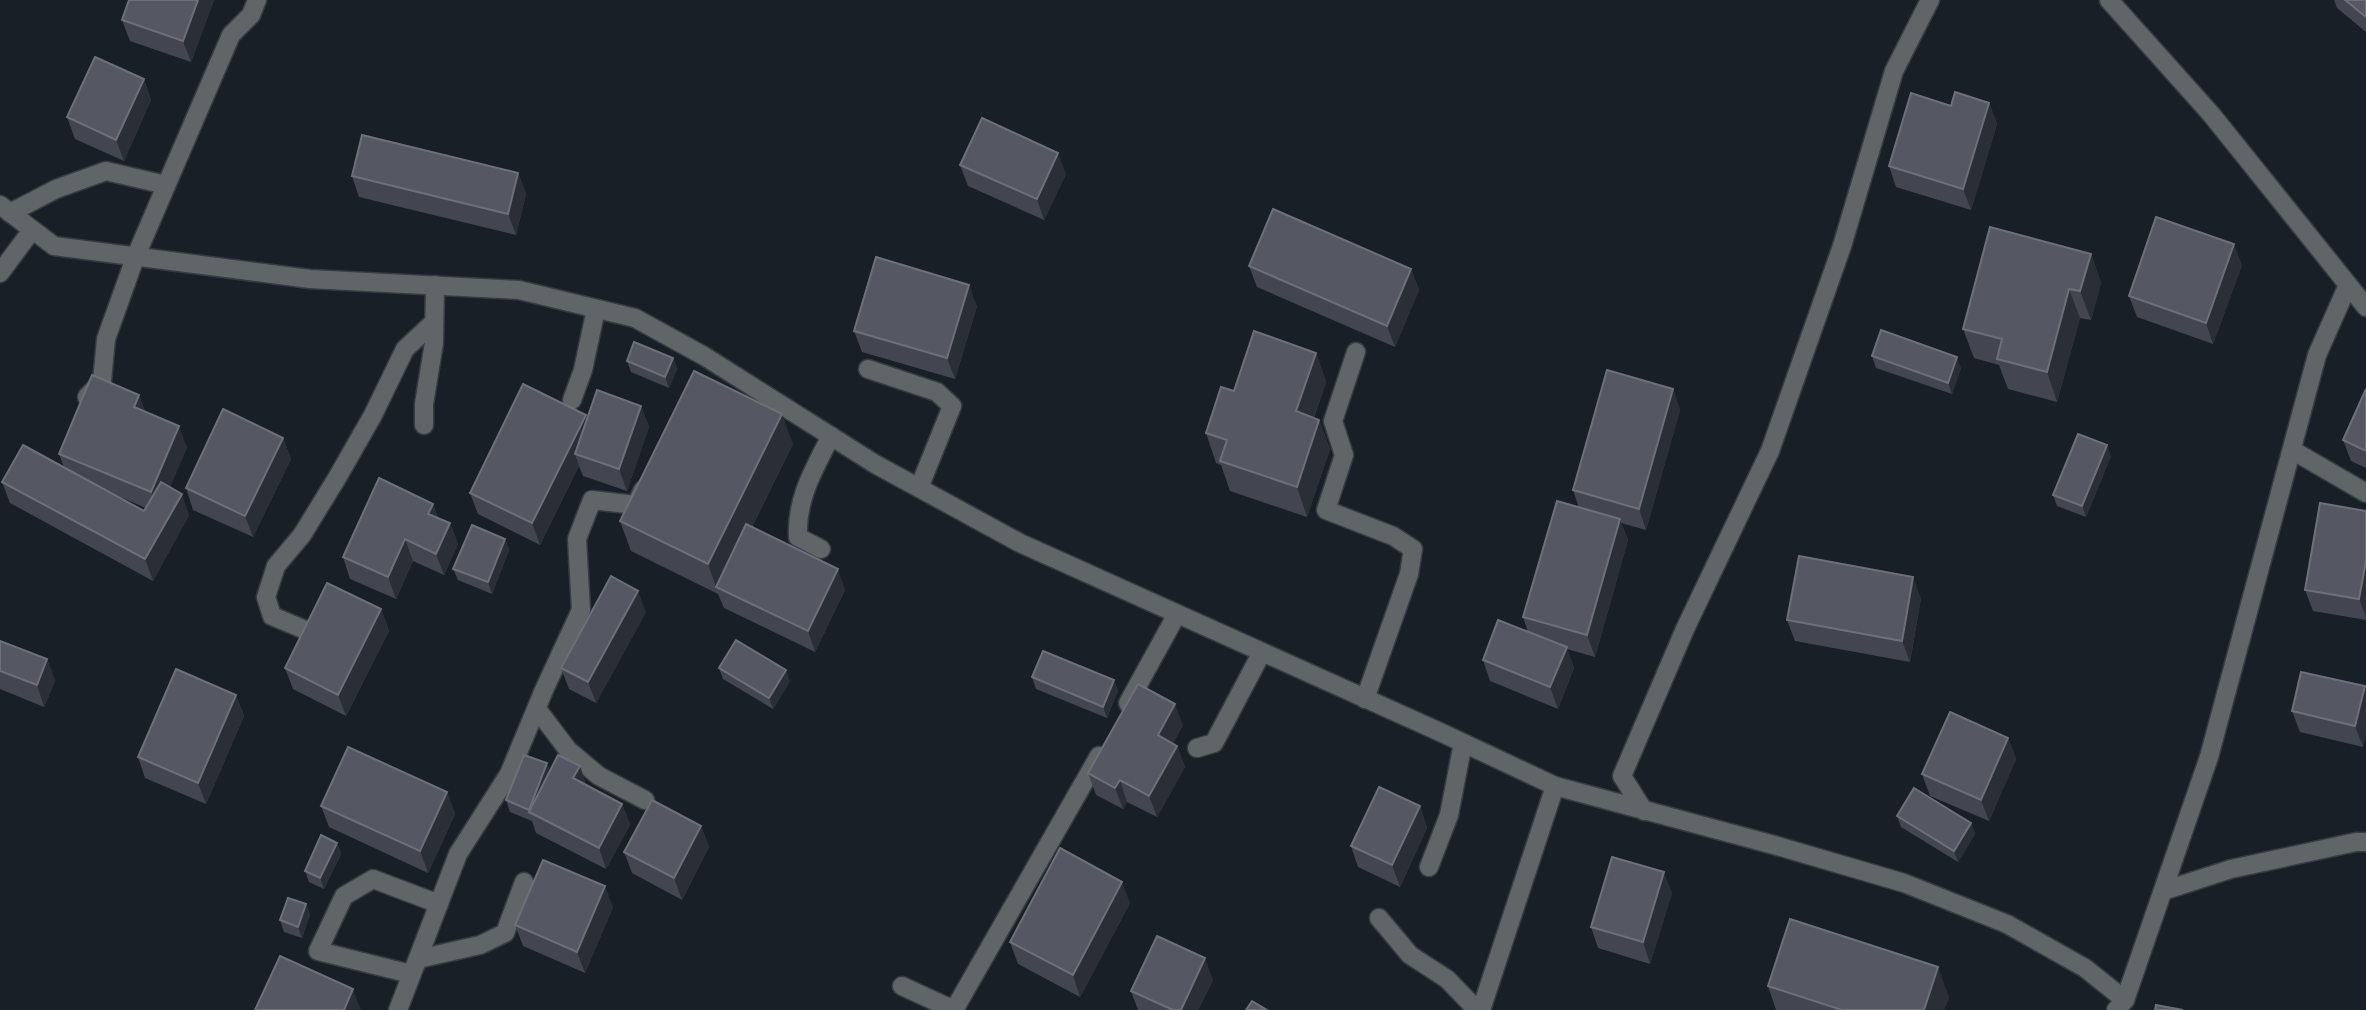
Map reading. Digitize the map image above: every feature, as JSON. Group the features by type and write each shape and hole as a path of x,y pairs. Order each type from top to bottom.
{"street":[{"path":"79,411 88,394 102,381 106,339 135,258 231,35 251,15 257,0"},
{"path":"1644,811 1622,776 1685,629 1770,451 1842,246 1894,71 1930,0"},
{"path":"2109,0 2211,114 2366,307"},
{"path":"5,209 106,171 166,186"},
{"path":"5,209 54,246 310,279 519,290 635,318 701,362 875,464 1020,543 1555,786 1904,883 2007,924 2085,968 2120,1005 2209,757 2317,355 2348,285"},
{"path":"0,273 32,230"},
{"path":"424,425 435,285"},
{"path":"572,400 583,370 596,309"},
{"path":"303,629 288,625 272,616 267,597 276,566 302,535 337,478 373,415 405,349 434,322"},
{"path":"1356,352 1333,421 1343,455 1326,510 1393,536 1413,549 1409,574 1365,699"},
{"path":"868,369 937,392 952,406 919,488"},
{"path":"821,550 798,537 797,521 805,488 831,436"},
{"path":"2292,450 2366,493"},
{"path":"398,1010 458,853 509,774 581,610 577,539 592,500 636,505 648,480"},
{"path":"1120,718 1177,614"},
{"path":"1197,748 1214,743 1262,652"},
{"path":"537,709 568,750 599,776 645,800"},
{"path":"902,986 954,1010 1108,741"},
{"path":"1429,867 1449,815 1463,743"},
{"path":"1379,918 1410,955 1447,979 1479,1010 1555,786"},
{"path":"2163,891 2231,869 2366,842"},
{"path":"439,904 373,879 344,896 318,951 414,967 505,933 524,882"}],"building":[{"path":"129,0 198,0 183,41 122,20"},
{"path":"2345,0 2366,0 2366,17"},
{"path":"95,57 144,79 116,140 67,117"},
{"path":"1955,92 1989,103 1963,189 1889,166 1911,93 1951,106"},
{"path":"982,118 1058,153 1037,199 960,165"},
{"path":"362,135 518,173 508,214 352,176"},
{"path":"1273,209 1411,269 1387,326 1249,266"},
{"path":"2156,217 2234,244 2206,323 2129,296"},
{"path":"1990,227 2091,254 2080,291 2069,289 2047,372 1997,359 2002,339 1963,329"},
{"path":"876,257 969,285 947,358 854,331"},
{"path":"1881,330 1957,357 1948,383 1872,356"},
{"path":"1254,331 1316,353 1296,411 1319,420 1297,487 1220,461 1227,440 1206,433 1221,387 1234,391"},
{"path":"634,342 673,358 665,377 627,361"},
{"path":"1607,370 1673,389 1639,509 1573,490"},
{"path":"694,371 782,414 708,564 620,521"},
{"path":"92,375 139,395 134,407 179,426 151,492 59,454"},
{"path":"523,384 586,415 532,523 470,493"},
{"path":"2366,389 2366,451 2343,440"},
{"path":"597,390 641,406 619,469 575,454"},
{"path":"223,409 283,438 245,516 186,488"},
{"path":"2078,434 2107,445 2082,506 2053,495"},
{"path":"23,445 144,511 161,482 182,494 145,559 2,482"},
{"path":"379,478 433,504 428,514 450,523 436,554 405,539 388,577 343,557"},
{"path":"1557,501 1620,519 1587,635 1523,617"},
{"path":"2320,503 2366,511 2366,561 2359,599 2305,590"},
{"path":"746,524 838,569 808,631 716,587"},
{"path":"472,525 505,539 488,582 453,569"},
{"path":"1799,556 1913,577 1902,641 1787,620"},
{"path":"611,576 638,591 588,682 561,668"},
{"path":"327,583 381,609 338,695 285,668"},
{"path":"1498,620 1567,647 1550,687 1483,660"},
{"path":"736,640 786,670 769,698 719,668"},
{"path":"0,641 47,659 37,685 0,671"},
{"path":"1043,651 1114,680 1103,707 1032,677"},
{"path":"176,669 236,695 198,783 138,757"},
{"path":"2301,672 2365,686 2355,726 2292,711"},
{"path":"1138,684 1175,704 1158,735 1177,746 1149,796 1120,780 1115,788 1088,773"},
{"path":"1950,712 2008,738 1981,800 1922,774"},
{"path":"348,747 447,792 420,851 321,806"},
{"path":"524,755 547,763 529,810 506,800"},
{"path":"558,755 580,766 573,778 622,804 599,848 529,812"},
{"path":"1379,787 1420,806 1392,865 1351,846"},
{"path":"1914,788 1971,823 1954,851 1897,816"},
{"path":"652,800 701,826 674,878 624,852"},
{"path":"321,835 337,843 320,878 305,871"},
{"path":"1060,848 1122,882 1073,975 1010,942"},
{"path":"1612,857 1664,872 1643,942 1591,927"},
{"path":"543,860 605,886 577,952 515,925"},
{"path":"288,898 306,904 298,927 280,920"},
{"path":"1790,919 1938,967 1924,1010 1842,1010 1768,986"},
{"path":"1157,936 1205,958 1181,1010 1173,1010 1131,991"},
{"path":"280,956 353,989 344,1010 255,1010"},
{"path":"1252,1001 1267,1010 1246,1010"},
{"path":"2156,1005 2183,1010 2155,1010"}]}
